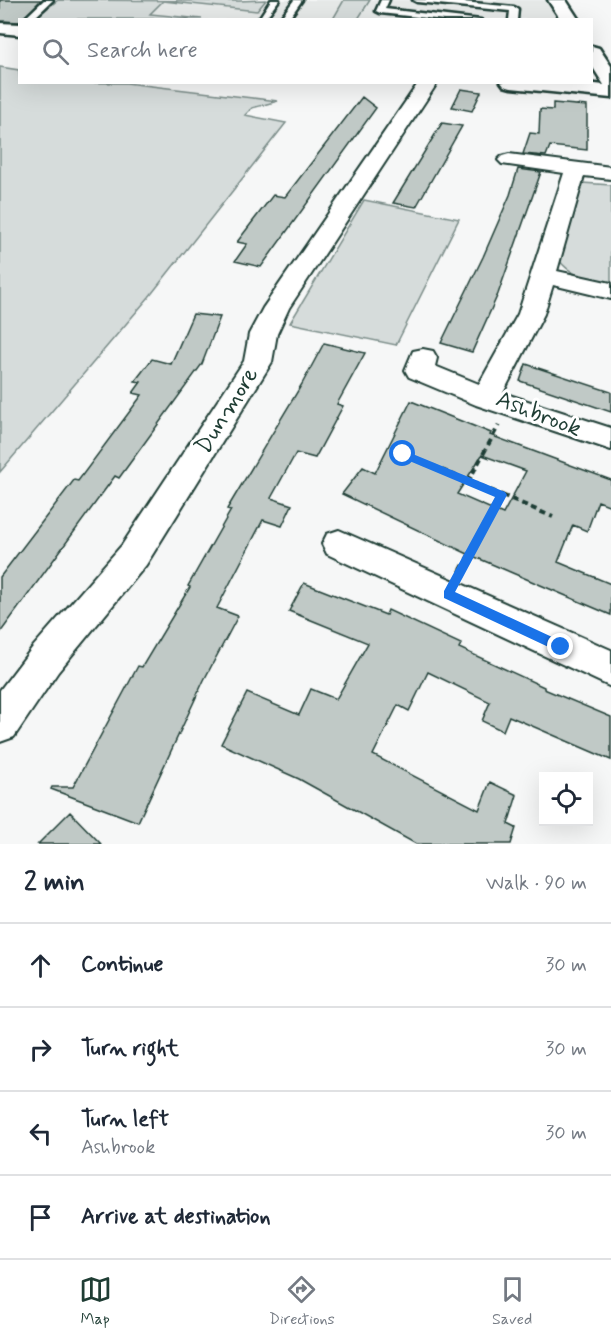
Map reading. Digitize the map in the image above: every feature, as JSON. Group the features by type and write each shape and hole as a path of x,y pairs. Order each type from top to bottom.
{"street":[{"path":"557,0 569,18"},
{"path":"593,55 611,81"},
{"name":"Dunmore","path":"0,723 45,660 134,555 258,362 262,334 276,308 428,84"},
{"path":"532,84 611,92"},
{"path":"509,160 611,173"},
{"name":"Ashbrook","path":"576,168 531,314 498,402 611,439"},
{"path":"543,274 611,291"},
{"path":"423,358 419,370 498,402"},
{"path":"339,544 611,669"}],"lane":[{"path":"26,18 49,0"},
{"path":"261,18 275,0"},
{"path":"285,18 298,0"},
{"path":"385,0 380,10 458,18"},
{"path":"417,0 514,9 513,18"}],"path":[{"path":"468,482 498,402"},
{"path":"403,454 552,517"},
{"path":"448,594 502,495"}],"shaded area":[{"path":"0,0 546,0 557,18 18,18"},
{"path":"58,0 266,0 257,11 163,1 150,14 192,18 35,18"},
{"path":"344,0 370,0 359,18 334,18"},
{"path":"0,67 18,70 18,84 134,84 278,101 252,108 245,115 286,123 149,297 0,472"},
{"path":"582,183 611,185 611,285 576,274 559,260"},
{"path":"364,200 459,219 396,345 290,323"}],"building":[{"path":"0,0 41,0 24,18 18,18 18,22 0,21"},
{"path":"461,89 481,92 472,111 452,107"},
{"path":"362,97 376,108 261,267 235,261 247,244 237,242 273,195 285,197"},
{"path":"553,103 587,106 587,150 550,146 546,156 523,154 530,133 539,134 540,109 553,110"},
{"path":"442,123 462,126 416,207 393,203"},
{"path":"518,169 541,172 498,294 472,352 441,343 483,257 510,195"},
{"path":"193,314 220,317 202,364 119,478 115,476 0,633 0,577 74,480 78,481 142,395 133,393 141,382 135,381 152,359 171,364"},
{"path":"324,343 365,353 337,404 343,406 315,458 296,453 271,498 292,505 282,526 263,520 217,608 238,616 204,680 138,822 51,789 52,787 73,787 138,666 142,667 190,587 188,586 231,510 227,509"},
{"path":"526,364 611,392 611,412 520,381"},
{"path":"411,401 491,433 490,435 611,480 611,506 598,501 587,531 573,525 558,562 611,584 611,615 468,554 342,494 363,467 375,473","holes":["482,455 526,471 503,514 457,494"]},
{"path":"304,583 386,615 388,610 461,644 459,648 544,687 544,689 611,717 611,760 509,716 503,731 482,721 490,702 428,672 409,711 398,705 373,755 479,810 490,782 517,795 508,824 516,828 511,844 416,844 299,779 221,744 247,693 299,715 311,689 336,699 368,643 289,611"},
{"path":"70,812 101,844 38,844"}],"route":[{"path":"403,454 502,495 448,594 561,647"}]}
